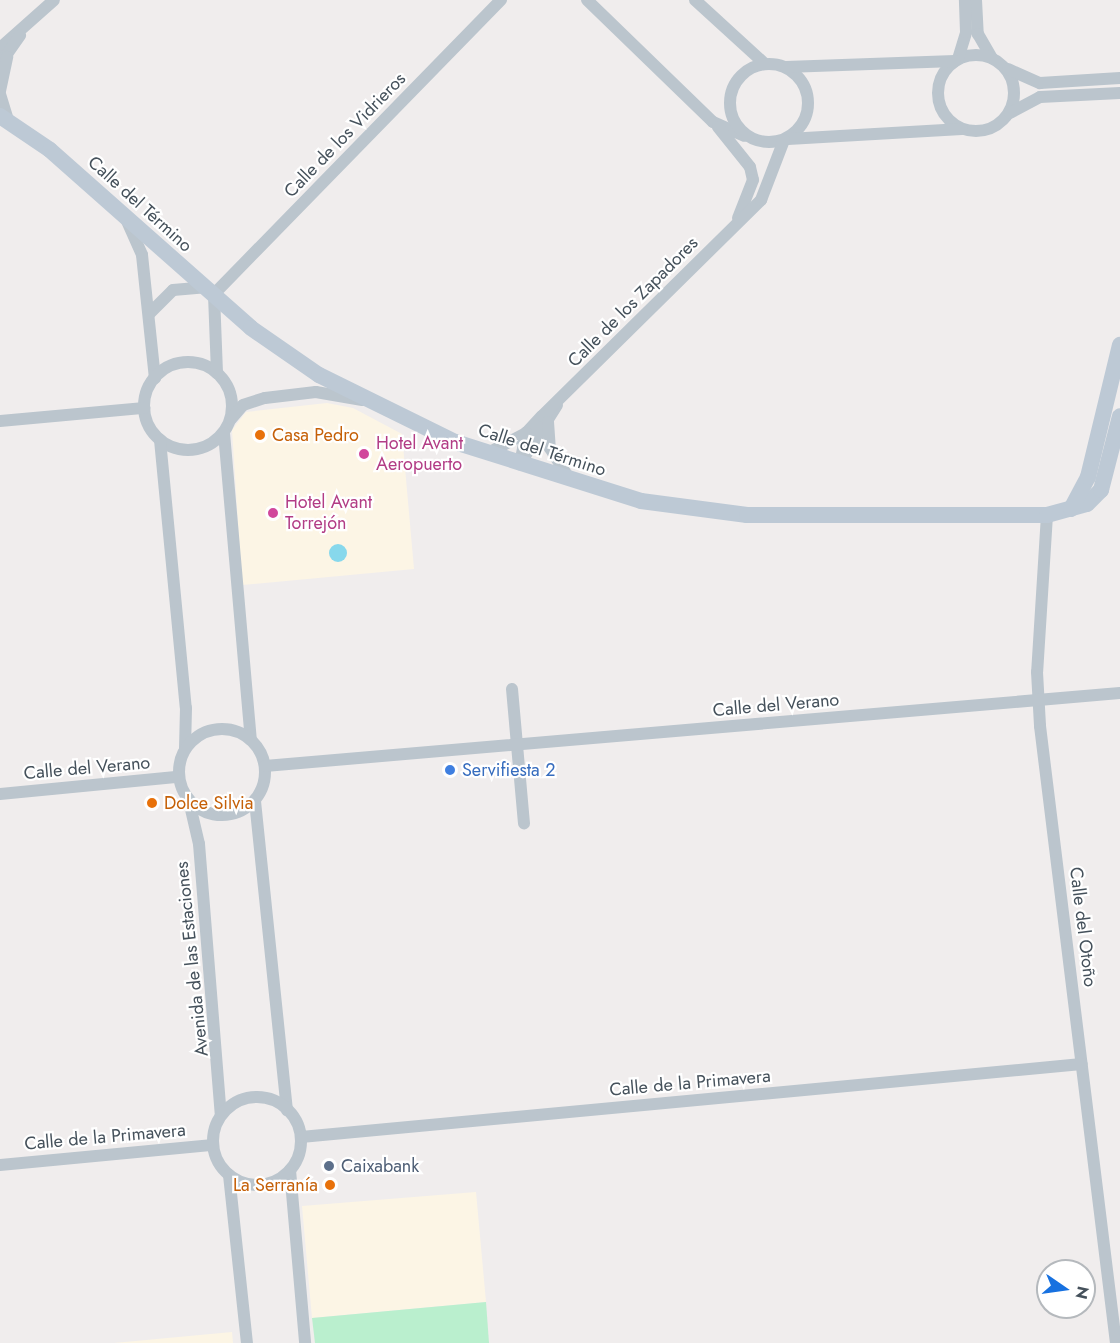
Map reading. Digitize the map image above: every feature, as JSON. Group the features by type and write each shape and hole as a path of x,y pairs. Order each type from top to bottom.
{"street":[{"path":"4,119 0,92 2,56 54,0"},
{"name":"Calle de los Vidrieros","path":"210,291 501,0"},
{"path":"587,0 713,122 750,138 785,140 993,128 1009,114 1040,98 1120,93"},
{"path":"695,0 765,64"},
{"path":"962,129 939,103 940,79 957,60 966,32 965,0"},
{"path":"976,0 978,34 992,58 1005,68 1040,83 1120,78"},
{"path":"750,138 733,121 730,96 742,74 765,64 785,67 992,58"},
{"path":"785,67 808,96 804,121 785,140"},
{"path":"1005,68 1014,90 1009,114"},
{"name":"Calle del Término","path":"4,119 124,213 251,328 364,400 488,453 572,482 641,501 719,513 1047,515 1087,504 1101,490 1120,416"},
{"name":"Calle de los Zapadores","path":"713,122 750,167 753,180 734,224"},
{"name":"Calle de los Zapadores","path":"488,453 526,433 557,405 734,224 761,200 785,140"},
{"path":"124,213 142,255 149,314 155,378 144,408 160,440 185,697 185,748 178,777 189,801 223,816 255,801"},
{"path":"149,314 173,290 210,291 218,373 232,400 231,419"},
{"path":"1071,509 1088,477 1120,345"},
{"path":"155,378 184,362 218,373"},
{"path":"305,1343 290,1170 301,1137 287,1110 255,801 265,766 251,740 224,433 231,419 243,405 265,398 316,392 364,400"},
{"name":"Calle de los Zapadores","path":"520,464 557,405"},
{"path":"0,422 144,408"},
{"path":"548,422 554,459 572,482"},
{"path":"160,440 193,450 224,433"},
{"path":"520,464 518,453 526,433"},
{"name":"Calle del Otoño","path":"1047,515 1038,700 1116,1343"},
{"path":"513,689 524,823"},
{"name":"Calle del Verano","path":"265,766 516,747 1120,693"},
{"path":"185,748 198,736 220,728 251,740"},
{"name":"Calle del Verano","path":"0,794 178,777"},
{"name":"Avenida de las Estaciones","path":"189,801 199,844 222,1115"},
{"name":"Calle de la Primavera","path":"301,1137 1082,1064"},
{"path":"247,1343 229,1175 213,1145 222,1115 251,1098 287,1110"},
{"name":"Calle de la Primavera","path":"0,1165 213,1145"},
{"path":"229,1175 263,1185 290,1170"}],"shaded area":[{"path":"327,403 353,408 402,434 414,569 242,585 232,430 246,412"},
{"path":"476,1192 486,1302 312,1318 302,1206"},
{"path":"232,1332 233,1343 114,1343"}],"green space":[{"path":"486,1302 489,1343 315,1343 312,1318"}],"water":[{"path":"338,544 344,547 347,553 344,559 338,562 332,559 329,553 332,547"}],"place":[{"name":"Casa Pedro","path":"260,435"},
{"name":"Hotel Avant Aeropuerto","path":"364,454"},
{"name":"Hotel Avant Torrejón","path":"273,513"},
{"name":"Servifiesta 2","path":"450,770"},
{"name":"Dolce Silvia","path":"152,803"},
{"name":"Caixabank","path":"329,1166"},
{"name":"La Serranía","path":"330,1185"}]}
